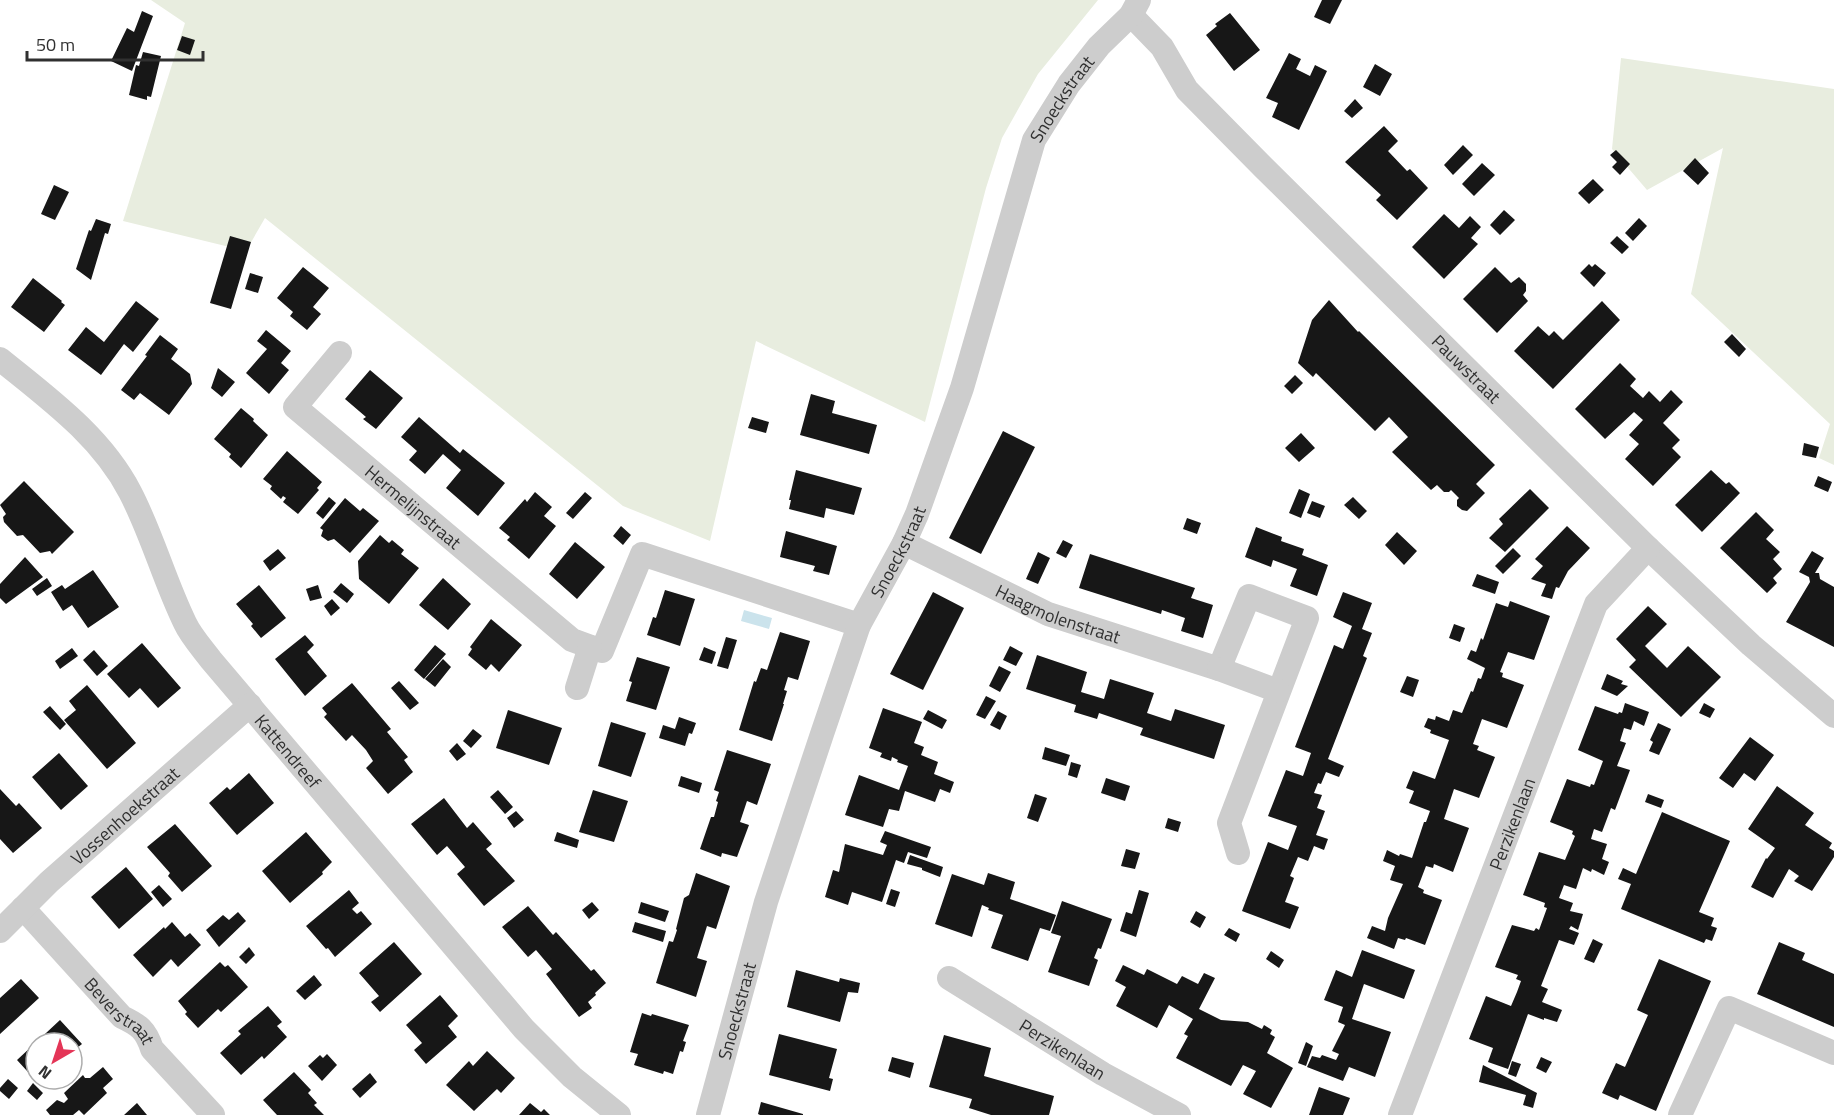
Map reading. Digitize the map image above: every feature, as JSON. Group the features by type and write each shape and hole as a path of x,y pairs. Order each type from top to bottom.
{"street":[{"name":"Snoeckstraat","path":"708,1115 766,902 859,624 904,543 962,388 1034,140 1081,69 1135,8"},
{"name":"Pauwstraat","path":"1135,8 1188,90 1264,168 1648,549 1751,645 1834,716"},
{"name":"Hermelijnstraat","path":"340,353 295,407 572,640 590,647"},
{"name":"Kattendreef","path":"0,359 69,414 107,456 129,490 144,522 186,625 211,660 524,1029 572,1077 619,1115"},
{"name":"Haagmolenstraat","path":"904,543 1062,619 1219,669 1278,691"},
{"name":"Perzikenlaan","path":"1400,1115 1596,604 1648,549"},
{"path":"578,688 590,647 602,651 642,554 859,624"},
{"path":"1219,669 1249,596 1306,618 1229,823 1238,853"},
{"name":"Vossenhoekstraat","path":"0,931 66,867 250,705"},
{"name":"Beverstraat","path":"23,908 122,1017 136,1024 148,1035 152,1049 213,1115"},
{"name":"Perzikenlaan","path":"949,978 1103,1074 1179,1115"},
{"path":"1680,1115 1729,1008 1834,1053"}],"shaded area":[{"path":"151,0 1098,0 1038,74 1002,138 986,188 925,422 756,341 710,541 623,506 265,218 246,251 123,221 185,23"},
{"path":"1621,58 1834,89 1834,465 1819,458 1830,424 1691,294 1723,148 1647,190 1612,149"}],"water":[{"path":"744,610 772,618 769,629 741,621"}],"building":[{"path":"1322,0 1342,0 1330,24 1314,17"},
{"path":"142,11 153,16 132,71 111,61 127,28 134,32"},
{"path":"1230,13 1260,50 1234,71 1206,35 1217,26 1215,24"},
{"path":"182,36 195,40 190,55 177,50"},
{"path":"143,52 161,56 151,97 147,96 147,100 129,95 136,65 139,66"},
{"path":"1289,53 1301,59 1296,69 1310,76 1315,65 1327,71 1299,130 1272,117 1278,103 1266,98"},
{"path":"1375,64 1392,74 1380,96 1363,87"},
{"path":"1355,99 1363,108 1352,118 1344,111"},
{"path":"1384,126 1398,141 1388,151 1428,188 1397,220 1376,200 1381,195 1345,162"},
{"path":"1463,145 1473,155 1453,175 1444,165"},
{"path":"1616,150 1630,164 1620,175 1612,167 1617,162 1610,155"},
{"path":"1695,158 1709,173 1698,185 1683,171"},
{"path":"1482,163 1495,175 1474,196 1462,184"},
{"path":"1593,179 1604,190 1589,204 1578,193"},
{"path":"54,185 69,192 55,220 41,214"},
{"path":"1504,210 1515,220 1500,235 1490,225"},
{"path":"1444,214 1459,228 1470,216 1481,227 1471,238 1478,244 1444,279 1412,247"},
{"path":"1639,218 1647,226 1633,241 1625,233"},
{"path":"96,219 111,224 108,234 105,233 91,280 76,269 89,230 91,231"},
{"path":"230,236 251,242 231,309 210,303"},
{"path":"1617,236 1629,247 1622,254 1610,243"},
{"path":"1589,264 1592,267 1595,264 1606,273 1594,287 1580,273"},
{"path":"303,267 329,288 313,307 321,314 307,330 290,316 293,312 277,298"},
{"path":"1495,267 1511,283 1519,277 1526,284 1526,291 1523,295 1528,301 1497,333 1463,299"},
{"path":"250,273 263,277 258,293 245,289"},
{"path":"33,278 65,305 44,332 11,307"},
{"path":"1329,300 1358,332 1495,465 1476,484 1485,493 1467,511 1457,506 1459,498 1451,490 1444,492 1437,485 1431,490 1392,452 1408,437 1389,417 1375,431 1316,373 1313,377 1298,363 1312,320"},
{"path":"136,301 159,319 133,352 124,344 101,375 68,350 86,327 104,342"},
{"path":"1602,301 1620,320 1553,389 1514,351 1538,326 1549,336 1554,331 1563,340"},
{"path":"266,330 291,351 281,363 289,370 269,394 246,373 267,349 257,341"},
{"path":"1732,334 1746,349 1739,357 1724,342"},
{"path":"160,335 178,349 171,359 190,374 192,384 169,415 140,393 134,400 121,390"},
{"path":"1620,363 1636,379 1630,386 1643,398 1649,391 1660,402 1671,390 1683,402 1663,423 1680,440 1672,448 1681,457 1653,486 1625,459 1639,444 1629,435 1643,420 1634,412 1605,439 1575,409"},
{"path":"218,368 235,382 222,397 211,388"},
{"path":"370,370 403,398 376,429 363,419 366,417 345,399"},
{"path":"1295,375 1303,383 1292,394 1284,386"},
{"path":"811,394 835,401 832,413 877,425 869,454 800,435"},
{"path":"241,408 268,435 241,468 229,457 231,454 214,439"},
{"path":"419,417 460,453 463,449 505,483 478,516 446,488 461,470 443,454 425,474 409,460 417,451 401,437"},
{"path":"752,417 769,422 766,433 748,428"},
{"path":"1003,431 1035,447 981,554 949,538"},
{"path":"1301,433 1315,448 1299,462 1285,448"},
{"path":"1804,443 1819,447 1816,458 1802,455"},
{"path":"287,451 322,482 317,488 319,490 298,514 283,502 286,498 283,496 281,499 270,489 272,486 263,479"},
{"path":"796,470 862,488 854,515 826,508 824,518 789,509"},
{"path":"1711,470 1740,493 1702,532 1675,505"},
{"path":"1818,476 1832,482 1828,492 1814,486"},
{"path":"24,481 74,532 52,554 50,551 40,553 23,535 17,536 4,522 3,517 6,514 0,505"},
{"path":"1299,489 1310,494 1301,518 1289,513"},
{"path":"1530,489 1549,508 1505,552 1489,538 1503,524 1499,519"},
{"path":"535,492 552,507 544,516 556,526 529,559 507,540 510,537 499,528 525,499 527,502"},
{"path":"585,492 592,498 573,519 566,513"},
{"path":"329,497 336,503 323,519 316,513"},
{"path":"1353,497 1367,511 1359,519 1344,505"},
{"path":"345,498 360,511 363,508 379,521 350,553 334,539 328,541 321,536 323,530 320,528"},
{"path":"1312,501 1325,506 1320,518 1307,513"},
{"path":"1756,512 1774,530 1766,539 1780,552 1773,559 1782,569 1773,578 1777,583 1767,593 1720,548"},
{"path":"1187,518 1201,523 1197,534 1183,529"},
{"path":"621,526 631,535 623,545 613,536"},
{"path":"1567,526 1590,548 1568,571 1559,588 1556,587 1552,599 1541,596 1546,584 1531,579 1543,566 1535,559"},
{"path":"1256,527 1282,537 1281,541 1304,549 1302,555 1328,565 1317,596 1290,586 1297,569 1273,560 1271,567 1245,557"},
{"path":"786,531 837,546 829,575 813,571 815,566 780,557"},
{"path":"1397,532 1417,551 1404,565 1385,545"},
{"path":"380,535 389,543 392,540 404,550 401,554 419,568 389,604 359,579 358,561"},
{"path":"1063,540 1073,545 1066,558 1056,553"},
{"path":"575,542 605,567 577,599 549,574"},
{"path":"1513,548 1521,556 1503,574 1495,566"},
{"path":"278,549 286,558 270,571 263,561"},
{"path":"1812,551 1824,558 1815,573 1819,573 1820,579 1834,587 1834,647 1786,622 1810,582 1809,577 1799,572"},
{"path":"1038,552 1050,558 1038,584 1026,579"},
{"path":"1090,554 1195,588 1191,598 1213,605 1203,638 1181,631 1185,618 1162,610 1161,614 1079,588"},
{"path":"25,557 43,577 6,604 0,598 0,584"},
{"path":"93,570 119,607 88,628 72,605 63,611 51,592 62,585 65,589"},
{"path":"1477,574 1499,582 1495,594 1472,586"},
{"path":"47,578 52,586 37,596 32,589"},
{"path":"443,578 471,604 448,630 419,605"},
{"path":"341,583 354,594 347,603 333,592"},
{"path":"259,585 286,618 261,638 251,626 253,624 236,604"},
{"path":"318,585 322,598 310,601 306,589"},
{"path":"665,590 695,599 680,646 647,635 653,617 656,618"},
{"path":"933,592 964,608 923,690 890,674"},
{"path":"1343,592 1372,603 1362,629 1372,633 1363,656 1367,658 1328,759 1344,766 1339,777 1326,772 1314,793 1322,795 1317,808 1325,811 1316,835 1328,839 1324,850 1314,846 1308,861 1298,857 1290,876 1294,878 1285,902 1299,907 1290,929 1242,911 1268,842 1288,850 1297,826 1268,816 1286,770 1303,776 1311,753 1295,747 1334,645 1343,649 1352,626 1333,617"},
{"path":"332,599 340,608 331,616 324,606"},
{"path":"1510,601 1550,616 1534,660 1508,652 1500,672 1503,673 1502,677 1524,685 1507,728 1482,719 1473,744 1479,746 1477,750 1495,757 1479,798 1454,789 1444,819 1469,828 1453,872 1434,864 1433,868 1426,866 1418,887 1424,890 1423,893 1442,900 1425,945 1406,938 1405,940 1398,938 1394,949 1367,938 1372,926 1385,931 1388,918 1403,884 1390,880 1395,866 1383,861 1387,850 1399,856 1400,854 1412,858 1430,811 1409,803 1414,791 1406,788 1413,771 1435,779 1449,740 1430,733 1431,730 1424,727 1428,718 1435,720 1436,716 1449,721 1453,710 1462,713 1471,691 1473,692 1478,678 1481,679 1485,668 1467,659 1471,650 1476,652 1481,638 1483,640 1496,603 1508,607"},
{"path":"1648,606 1667,624 1645,646 1667,668 1688,646 1721,677 1681,717 1629,667 1636,660 1616,639"},
{"path":"491,619 522,645 499,672 491,664 486,670 468,655 472,649 470,647"},
{"path":"1454,624 1465,628 1460,642 1449,638"},
{"path":"780,632 810,641 798,680 788,677 784,690 787,691 784,704 772,741 739,730 754,681 756,682 761,668 767,670"},
{"path":"305,635 314,645 307,652 327,676 305,696 275,659"},
{"path":"726,637 737,640 728,669 717,666"},
{"path":"142,643 181,688 158,708 140,688 129,698 107,674"},
{"path":"435,645 446,654 424,679 414,670"},
{"path":"1010,646 1023,653 1016,666 1003,660"},
{"path":"704,647 716,652 712,664 699,660"},
{"path":"72,648 78,656 60,669 55,661"},
{"path":"94,650 108,666 97,676 83,660"},
{"path":"1037,655 1087,672 1081,692 1104,699 1110,679 1154,693 1147,713 1171,721 1175,709 1225,725 1214,759 1140,735 1143,728 1099,713 1097,719 1074,712 1076,705 1026,689"},
{"path":"637,657 670,667 656,710 626,701 632,682 629,681"},
{"path":"443,659 451,667 435,687 425,679"},
{"path":"999,666 1011,672 1000,692 989,686"},
{"path":"1607,674 1623,681 1621,684 1628,686 1617,696 1601,689"},
{"path":"1407,676 1419,680 1413,697 1400,692"},
{"path":"399,681 419,703 410,710 391,688"},
{"path":"352,683 391,729 387,732 408,757 404,760 413,772 388,794 366,768 373,761 366,750 352,735 346,741 324,717 327,714 322,708"},
{"path":"87,685 136,743 107,769 64,720 76,710 69,701"},
{"path":"986,696 996,701 985,719 976,715"},
{"path":"1625,703 1649,712 1644,726 1634,721 1631,730 1624,728 1620,741 1626,743 1617,766 1630,770 1615,810 1611,808 1602,832 1594,829 1591,839 1607,844 1602,859 1609,862 1604,875 1592,869 1591,872 1583,868 1576,889 1564,885 1559,898 1573,903 1570,911 1583,914 1578,930 1571,926 1569,929 1579,933 1574,945 1559,940 1541,986 1548,989 1542,1002 1562,1010 1557,1022 1528,1014 1508,1069 1488,1062 1493,1048 1469,1039 1486,996 1511,1006 1517,992 1521,981 1516,979 1518,975 1495,967 1512,925 1534,931 1536,928 1539,930 1547,908 1544,907 1545,903 1523,895 1539,852 1565,860 1575,836 1572,834 1573,831 1550,822 1567,779 1590,787 1591,784 1594,785 1603,761 1578,750 1595,706 1618,714 1622,713"},
{"path":"1704,703 1715,709 1710,718 1699,713"},
{"path":"50,706 66,724 60,730 43,712"},
{"path":"883,708 922,722 914,743 924,747 921,755 938,762 934,774 954,782 950,793 940,789 935,802 905,791 899,811 889,809 883,827 845,815 859,775 899,790 908,766 897,762 898,760 892,757 891,761 880,757 882,753 869,748"},
{"path":"508,710 562,728 549,765 496,748"},
{"path":"928,710 947,720 942,729 923,719"},
{"path":"998,711 1007,716 1000,730 990,725"},
{"path":"679,717 696,723 692,734 689,733 685,746 659,738 663,725 675,729"},
{"path":"611,722 646,733 631,777 598,766"},
{"path":"1658,723 1671,729 1659,755 1649,751 1653,742 1650,740"},
{"path":"473,729 482,736 471,748 463,741"},
{"path":"1750,737 1774,755 1755,781 1744,773 1733,788 1719,778"},
{"path":"457,743 466,754 457,761 449,751"},
{"path":"1045,747 1070,755 1066,766 1042,759"},
{"path":"727,750 771,764 757,805 747,801 740,822 749,825 737,857 722,853 721,857 700,849 711,817 714,817 719,792 714,790"},
{"path":"59,753 88,786 61,810 32,777"},
{"path":"1071,762 1081,765 1077,778 1068,775"},
{"path":"249,773 274,803 237,835 209,803 227,787 230,790"},
{"path":"681,776 702,783 699,793 678,786"},
{"path":"1106,778 1130,786 1125,801 1101,793"},
{"path":"1777,786 1814,813 1805,825 1832,843 1829,848 1834,851 1834,857 1812,891 1794,881 1799,876 1789,869 1773,898 1751,887 1766,858 1775,848 1748,829"},
{"path":"0,789 16,806 19,803 42,828 13,853 0,839"},
{"path":"498,790 513,807 505,814 490,797"},
{"path":"593,790 628,801 614,842 579,832"},
{"path":"1035,794 1047,798 1038,822 1027,818"},
{"path":"1648,794 1664,800 1661,808 1645,802"},
{"path":"444,798 467,828 473,822 492,844 486,849 515,881 484,906 457,874 465,867 447,846 437,855 411,824"},
{"path":"516,811 524,820 514,828 507,818"},
{"path":"1662,812 1730,841 1699,912 1714,918 1711,926 1717,928 1712,941 1706,939 1704,943 1621,909 1631,884 1618,879 1623,868 1636,874"},
{"path":"1168,818 1181,822 1178,832 1165,828"},
{"path":"175,824 212,866 182,892 168,876 170,873 147,847"},
{"path":"885,831 931,847 927,858 908,852 904,863 896,860 882,902 852,892 848,905 825,897 833,870 839,872 845,844 883,855 887,845 880,842"},
{"path":"306,832 332,862 322,872 323,874 290,903 262,871"},
{"path":"557,832 579,840 577,848 554,841"},
{"path":"1126,849 1140,853 1135,869 1121,866"},
{"path":"910,855 943,867 940,877 907,864"},
{"path":"126,867 153,899 119,929 91,897"},
{"path":"696,873 730,886 716,929 707,926 697,958 707,961 696,997 656,983 669,941 673,942 677,930 684,898 689,895"},
{"path":"988,873 1015,882 1010,899 1056,915 1050,931 1040,928 1028,961 991,948 1003,915 988,910 989,908 982,905 972,937 935,924 952,874 984,885"},
{"path":"159,885 172,899 163,907 151,892"},
{"path":"891,889 900,892 895,907 886,904"},
{"path":"349,890 359,903 352,909 357,914 361,911 372,924 335,957 306,926"},
{"path":"1139,890 1149,893 1136,937 1120,931 1126,912 1132,914"},
{"path":"1062,901 1112,919 1101,949 1098,948 1094,958 1098,960 1089,986 1048,972 1061,936 1051,933"},
{"path":"592,902 599,910 589,919 582,910"},
{"path":"641,902 669,911 665,922 638,913"},
{"path":"528,906 553,935 556,932 591,971 594,969 606,983 588,1002 592,1008 579,1017 546,974 552,969 536,950 528,957 502,927"},
{"path":"1196,911 1206,917 1200,928 1190,922"},
{"path":"238,912 246,921 219,947 206,930 223,915 229,920"},
{"path":"172,922 185,937 190,933 201,945 178,967 171,959 153,977 133,955"},
{"path":"635,922 666,931 663,942 632,932"},
{"path":"1229,928 1240,934 1236,942 1224,935"},
{"path":"1593,939 1603,944 1594,963 1584,959"},
{"path":"394,942 422,974 380,1012 371,1002 379,996 359,973"},
{"path":"1779,942 1805,953 1802,960 1834,974 1834,1027 1757,994"},
{"path":"249,947 255,955 246,964 239,957"},
{"path":"1362,950 1415,970 1404,999 1364,984 1352,1019 1391,1032 1375,1077 1349,1067 1343,1081 1307,1067 1312,1056 1320,1058 1322,1055 1336,1060 1339,1054 1332,1051 1345,1025 1338,1022 1343,1007 1324,1000 1336,970 1352,977"},
{"path":"1271,951 1284,960 1279,968 1266,959"},
{"path":"1659,959 1711,981 1656,1111 1620,1095 1618,1100 1602,1093 1616,1063 1625,1067 1648,1015 1637,1010"},
{"path":"220,962 225,967 228,965 248,987 221,1012 218,1009 198,1028 185,1014 187,1012 178,1001"},
{"path":"1123,965 1144,975 1147,969 1177,984 1182,976 1198,984 1204,973 1215,978 1199,1009 1221,1020 1248,1022 1262,1029 1264,1025 1272,1030 1270,1034 1275,1037 1267,1053 1293,1068 1271,1108 1243,1094 1256,1071 1243,1065 1231,1086 1176,1058 1188,1036 1184,1034 1193,1019 1169,1005 1157,1028 1116,1006 1126,987 1115,981"},
{"path":"796,970 839,982 840,978 860,983 858,993 848,992 840,1022 787,1007"},
{"path":"314,975 322,985 305,1000 296,991"},
{"path":"21,979 39,998 0,1034 0,998"},
{"path":"440,995 458,1016 448,1026 457,1037 426,1064 414,1050 422,1043 406,1025"},
{"path":"268,1006 282,1022 277,1026 287,1037 264,1059 262,1056 241,1075 220,1053 241,1034 238,1031"},
{"path":"642,1013 689,1025 683,1041 686,1042 683,1052 680,1051 673,1074 664,1071 663,1074 634,1065 638,1054 630,1052"},
{"path":"60,1020 70,1031 48,1031"},
{"path":"779,1034 837,1049 829,1078 833,1079 830,1091 769,1075"},
{"path":"944,1035 991,1048 984,1076 1054,1096 1049,1115 991,1115 969,1108 972,1099 929,1087"},
{"path":"1306,1042 1313,1046 1306,1066 1298,1063"},
{"path":"487,1051 515,1078 501,1093 497,1089 474,1111 446,1085 469,1061 473,1066"},
{"path":"24,1053 24,1068 17,1060"},
{"path":"327,1054 337,1065 322,1081 308,1066 320,1055 323,1058"},
{"path":"892,1057 914,1063 910,1078 888,1071"},
{"path":"1541,1057 1552,1062 1546,1073 1536,1068"},
{"path":"1512,1061 1521,1064 1516,1077 1508,1074"},
{"path":"1483,1065 1537,1093 1533,1108 1523,1105 1526,1095 1479,1082"},
{"path":"103,1067 113,1079 103,1088 107,1093 84,1115 79,1110 73,1115 50,1115 46,1110 57,1100 64,1103 68,1099 64,1093 66,1091 84,1091 84,1076 90,1078"},
{"path":"294,1072 311,1090 308,1093 317,1103 314,1105 324,1115 277,1115 263,1100"},
{"path":"370,1073 377,1082 360,1098 352,1089"},
{"path":"8,1079 18,1088 9,1099 0,1091"},
{"path":"1319,1087 1350,1098 1343,1115 1309,1115"},
{"path":"27,1091 41,1091 43,1093 37,1100"},
{"path":"761,1102 803,1115 760,1115 758,1114"},
{"path":"137,1103 147,1115 124,1115"},
{"path":"530,1103 541,1112 544,1109 550,1115 519,1115"}]}
